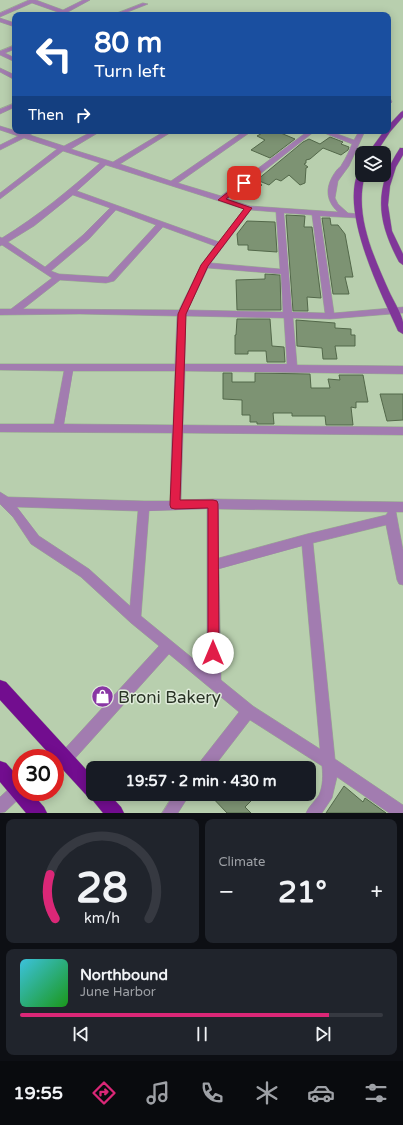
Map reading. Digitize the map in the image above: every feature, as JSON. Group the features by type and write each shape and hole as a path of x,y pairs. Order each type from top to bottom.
{"highway":[{"path":"0,688 86,782"},
{"path":"0,769 12,783"},
{"path":"28,801 38,813"},
{"path":"104,801 115,813"}],"main road":[{"path":"391,127 403,113"},
{"path":"377,146 386,134"},
{"path":"403,150 390,172 386,185 384,204 387,226 403,262"},
{"path":"360,182 358,190 359,216 364,239 393,311 403,330"}],"street":[{"path":"0,15 32,0 64,12 88,0"},
{"path":"123,12 145,4"},
{"path":"0,20 12,24"},
{"path":"1,53 12,48"},
{"path":"1,53 12,58"},
{"path":"12,62 0,68 12,76"},
{"path":"0,112 10,105"},
{"path":"0,129 12,133"},
{"path":"16,134 249,208 359,216"},
{"path":"0,148 27,134"},
{"path":"0,197 61,149 69,147 93,134"},
{"path":"113,165 165,134"},
{"path":"171,184 245,134"},
{"path":"221,200 308,134"},
{"path":"330,134 356,143"},
{"path":"346,215 335,205 331,198 334,181 339,172 345,166 360,134"},
{"path":"105,162 72,192 31,224 1,242 58,277 106,280 111,279 161,224"},
{"path":"72,192 220,245"},
{"path":"46,271 86,237 114,208"},
{"path":"175,505 182,314 205,265 249,208"},
{"path":"280,210 292,368"},
{"path":"316,212 330,316"},
{"path":"205,265 284,272"},
{"path":"13,312 58,277"},
{"path":"0,312 330,316 403,310"},
{"path":"0,367 403,370"},
{"path":"58,428 69,368"},
{"path":"0,428 403,431"},
{"path":"3,500 144,506 213,504 398,506 391,519 403,580"},
{"path":"3,500 17,514 36,540 85,573 168,647 248,711 328,762 402,813"},
{"path":"213,504 214,683"},
{"path":"135,619 144,506"},
{"path":"213,565 307,539 391,519"},
{"path":"307,539 330,778 325,798 314,813"},
{"path":"65,759 168,647"},
{"path":"209,761 248,711"},
{"path":"0,807 12,796"},
{"path":"169,813 178,801"}],"building":[{"path":"261,134 283,134 295,139 270,158 251,150 265,140 257,136"},
{"path":"330,137 343,142 341,144 349,147 348,150 341,155 323,148 310,159 306,160 306,163 304,164 308,167 306,168 305,183 300,185 289,175 281,181 276,179 269,185 257,180 303,142 309,139 320,144"},
{"path":"254,181 262,185 252,192 244,188"},
{"path":"286,215 305,216 304,227 312,227 321,298 307,297 308,311 293,311"},
{"path":"322,218 330,218 331,225 338,225 345,234 353,277 345,277 349,294 333,294"},
{"path":"247,221 275,222 277,252 248,250 248,245 238,245 237,234"},
{"path":"265,274 280,275 281,310 237,310 236,280 265,279"},
{"path":"237,319 270,319 272,346 284,347 285,362 267,362 266,351 248,351 248,354 235,354"},
{"path":"296,320 335,323 335,328 351,329 351,335 355,335 355,346 335,346 337,359 323,359 322,348 297,346"},
{"path":"223,373 232,373 232,382 255,382 255,373 310,374 311,388 330,388 328,379 340,380 339,375 363,375 368,402 356,402 356,408 351,407 353,425 326,425 325,416 292,416 292,413 273,413 274,424 257,424 257,422 250,422 250,415 242,415 242,400 223,399"},
{"path":"380,394 403,394 403,420 387,421"},
{"path":"344,786 363,802 365,798 386,813 326,813"},
{"path":"216,801 251,801 245,807 251,813 227,813"}],"place":[{"name":"Broni Bakery","path":"103,697"}],"route":[{"path":"213,653 213,504 175,505 182,314 205,265 249,208 221,200 244,183"}]}
